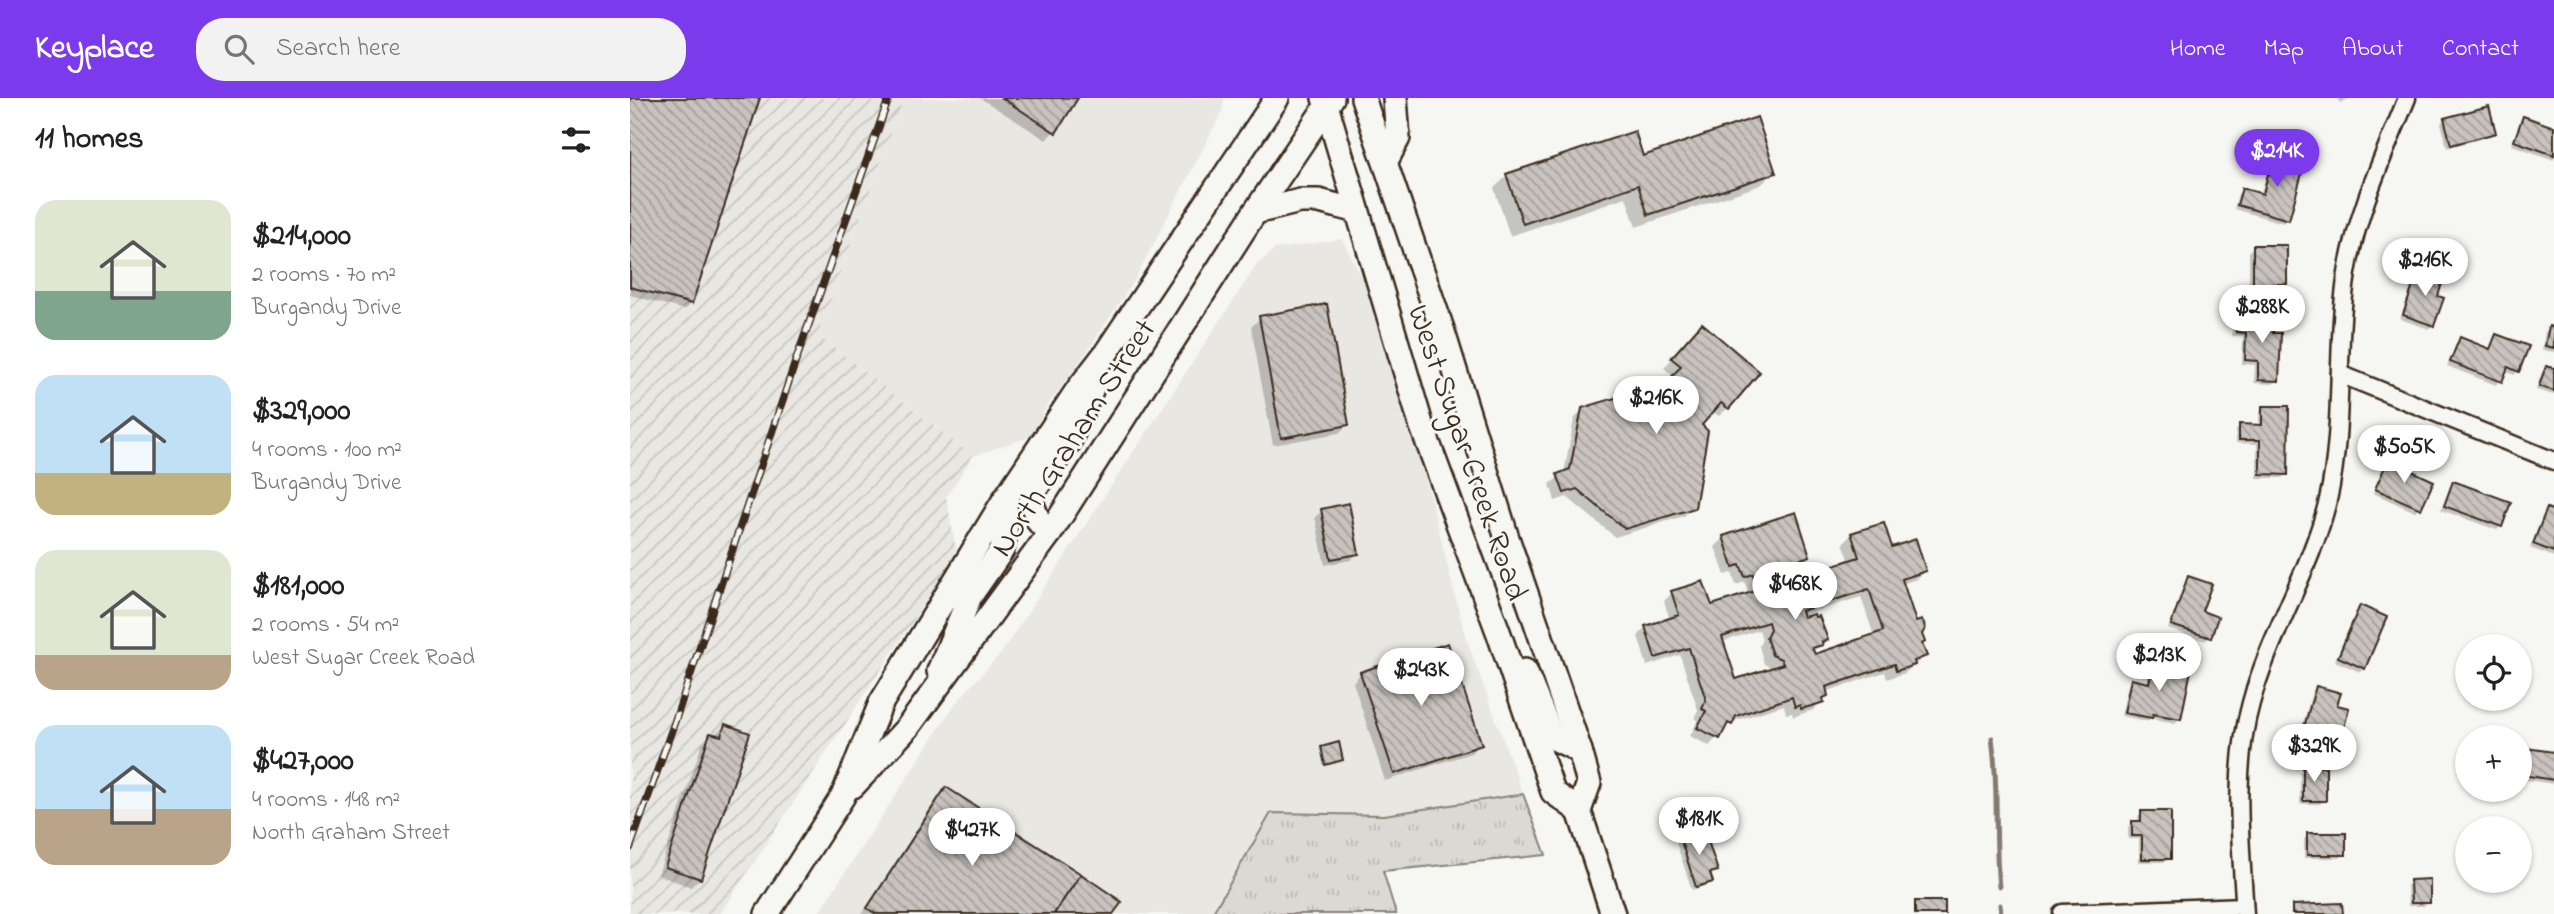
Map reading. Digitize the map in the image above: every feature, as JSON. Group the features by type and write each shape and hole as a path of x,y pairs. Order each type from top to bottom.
{"main road":[{"name":"North Graham Street","path":"843,796 881,703 1005,499 1277,98"},
{"name":"West Sugar Creek Road","path":"1328,100 1357,211 1421,424 1499,634 1553,792 1580,811 1589,783 1580,751 1506,535 1442,329 1363,98"},
{"path":"1386,161 1398,138 1395,98"},
{"name":"North Graham Street","path":"767,914 843,796 908,727 1050,533 1328,100"},
{"path":"1255,212 1300,201 1318,201 1357,211"},
{"path":"1050,533 1039,522 1031,502 1035,489 1069,442 1106,353"},
{"path":"926,703 970,596 1002,550 1006,526 1005,499"},
{"path":"1499,634 1521,663 1552,737 1580,751"},
{"path":"1580,811 1613,914"}],"street":[{"path":"2062,913 2245,910 2240,816 2246,722 2261,673 2328,501 2335,461 2345,287 2354,240 2370,190 2407,98"},
{"path":"2340,374 2554,461"}],"shaded area":[{"path":"630,98 904,98 818,335 973,456 946,497 957,554 720,914 630,914"},
{"path":"904,98 1224,98 1222,112 1134,281 1076,368 1046,407 1032,436 973,456 818,335"},
{"path":"1342,239 1363,280 1420,456 1465,635 1523,794 1384,815 1271,813 1212,914 818,914 955,704 1002,652 1256,266 1275,249"}],"green space":[{"path":"1523,794 1546,855 1383,871 1396,914 1212,914 1271,813 1384,815"}],"building":[{"path":"630,98 760,98 692,304 630,287"},
{"path":"1002,98 1078,98 1056,133"},
{"path":"2489,106 2496,133 2451,145 2444,118"},
{"path":"2523,116 2554,127 2554,155 2514,141"},
{"path":"1757,117 1776,173 1648,215 1638,185 1523,224 1506,174 1635,131 1643,156"},
{"path":"2282,152 2306,159 2289,220 2237,205 2242,188 2263,194 2268,174 2275,176"},
{"path":"2253,245 2287,245 2287,284 2253,284"},
{"path":"2419,268 2444,277 2438,296 2444,298 2434,326 2403,315"},
{"path":"1327,304 1349,425 1281,438 1259,316"},
{"path":"2236,316 2274,317 2273,333 2281,333 2279,381 2258,380 2258,361 2245,360 2246,333 2236,332"},
{"path":"1702,323 1760,372 1729,409 1721,403 1702,425 1708,431 1695,508 1625,529 1577,489 1564,493 1557,474 1570,469 1582,408 1654,386 1660,391 1681,366 1671,358"},
{"path":"2549,326 2554,328 2554,348 2545,346"},
{"path":"2496,334 2529,346 2519,372 2508,367 2502,382 2450,362 2460,337 2490,349"},
{"path":"2546,366 2554,368 2554,391 2539,386"},
{"path":"2262,406 2289,406 2288,475 2260,474 2260,440 2239,440 2239,424 2262,425"},
{"path":"2388,460 2434,481 2421,509 2375,489"},
{"path":"2453,481 2511,502 2502,527 2444,506"},
{"path":"1349,503 1359,554 1331,559 1321,509"},
{"path":"2547,508 2554,511 2554,552 2533,544"},
{"path":"1796,512 1810,556 1795,561 1788,573 1791,579 1859,557 1851,533 1884,523 1892,547 1916,539 1926,571 1902,579 1916,622 1922,620 1924,623 1922,634 1925,642 1922,644 1927,656 1914,661 1915,665 1896,671 1894,664 1826,687 1828,696 1823,698 1824,702 1815,705 1801,709 1800,705 1795,707 1792,697 1736,716 1732,725 1728,723 1720,739 1697,728 1706,711 1702,709 1706,700 1689,648 1655,658 1645,626 1679,615 1671,591 1703,581 1712,605 1758,590 1753,574 1745,577 1740,565 1733,567 1723,536","holes":["1869,589 1883,631 1815,654 1812,648 1823,645 1822,642 1828,640 1819,616 1815,617 1814,614 1803,617 1801,611","1768,622 1770,629 1766,637 1772,655 1781,659 1783,664 1736,679 1722,637"]},
{"path":"2188,576 2212,584 2202,611 2218,617 2211,638 2171,625"},
{"path":"2360,605 2387,617 2365,669 2338,657"},
{"path":"1448,643 1482,745 1394,774 1360,672"},
{"path":"2154,662 2191,670 2181,719 2124,713 2131,679 2149,683"},
{"path":"2316,686 2341,693 2337,705 2349,708 2344,728 2330,725 2326,741 2302,734"},
{"path":"725,724 750,733 701,879 665,867 710,733 721,736"},
{"path":"1339,742 1343,760 1325,765 1321,747"},
{"path":"2532,749 2554,752 2554,780 2532,777"},
{"path":"2303,767 2326,767 2326,801 2303,801"},
{"path":"946,787 1081,874 1054,914 876,914 867,908"},
{"path":"2141,811 2171,811 2171,859 2142,859 2142,836 2132,836 2132,821 2141,821"},
{"path":"1704,829 1718,871 1710,873 1713,882 1696,887 1680,838"},
{"path":"2307,833 2346,833 2346,855 2307,855"},
{"path":"1081,874 1122,902 1113,914 1054,914"},
{"path":"2430,879 2430,903 2411,903 2410,880"},
{"path":"1915,901 1945,901 1945,914 1915,914"},
{"path":"2342,903 2343,914 2292,914 2292,905"}],"waterway":[{"path":"1992,738 1999,887"},
{"path":"2000,905 2001,914"}],"railway":[{"path":"630,848 795,363 889,98"}]}
